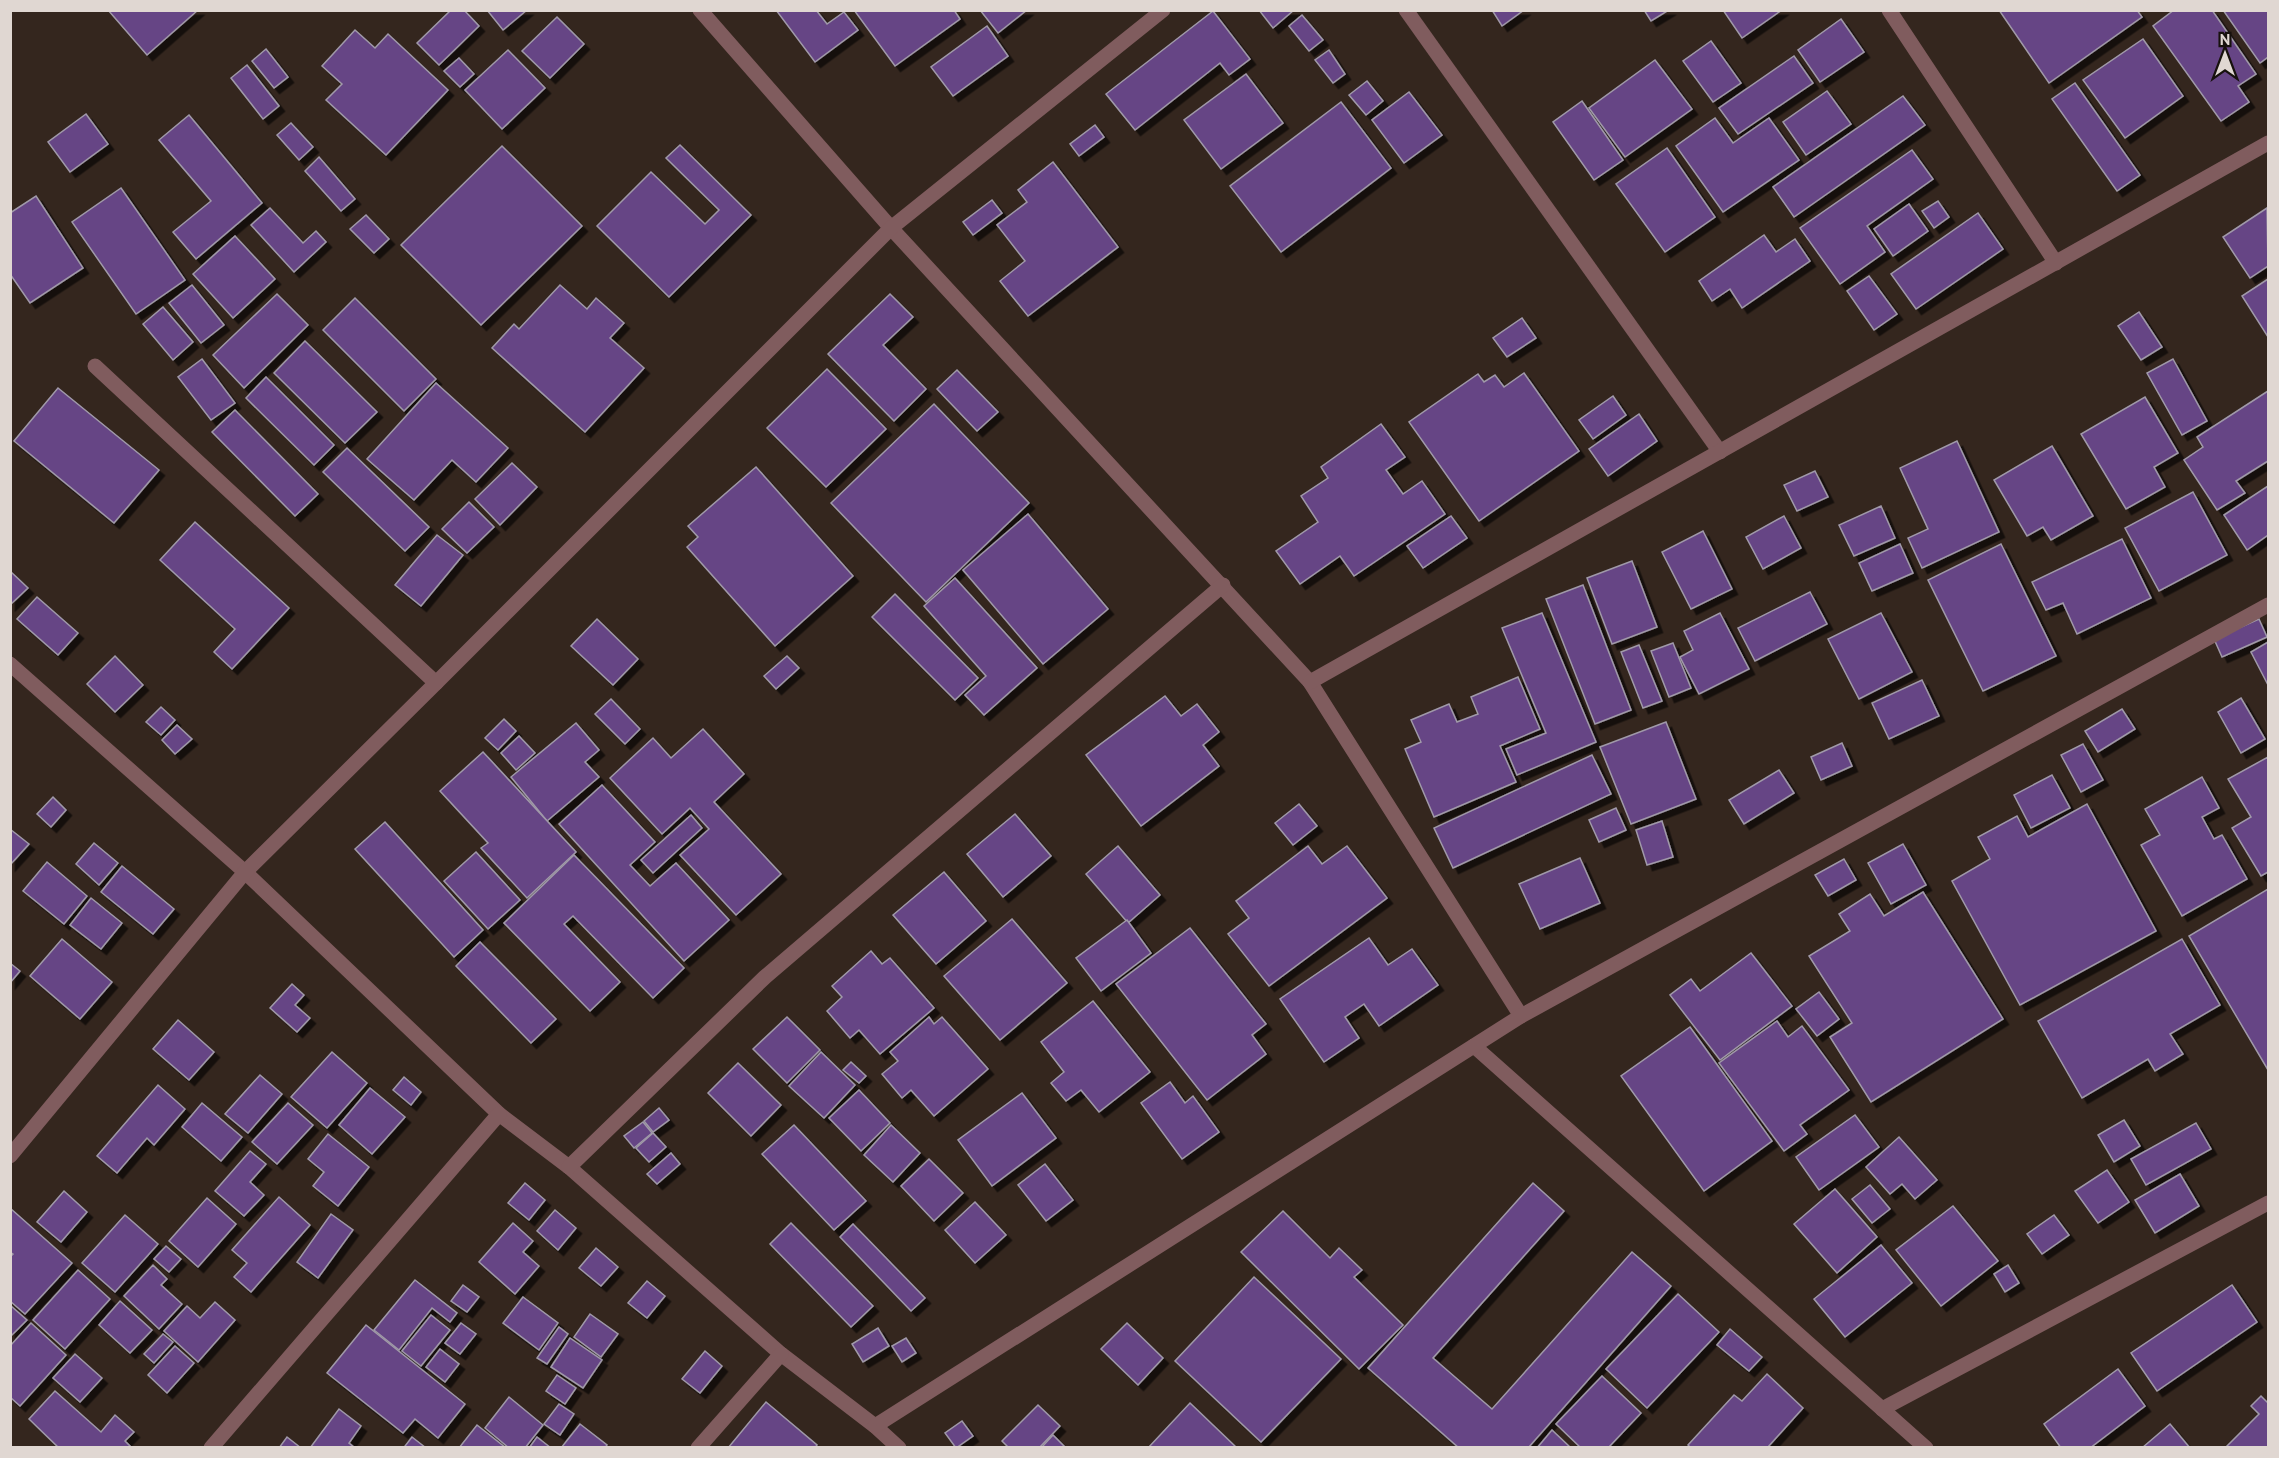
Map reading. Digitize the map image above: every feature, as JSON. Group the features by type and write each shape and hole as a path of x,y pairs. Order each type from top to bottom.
{"street":[{"path":"700,10 891,228 1223,585 1310,682 1521,1016"},
{"path":"10,1156 245,872 891,228 1163,10"},
{"path":"1406,10 1720,452"},
{"path":"1889,10 2056,263"},
{"path":"1310,682 2268,143"},
{"path":"95,366 436,683"},
{"path":"569,1167 765,977 1223,585"},
{"path":"875,1426 1521,1016 2268,604"},
{"path":"10,664 245,872 499,1114 569,1167 781,1354 875,1426 899,1448"},
{"path":"1473,1046 1926,1448"},
{"path":"211,1448 499,1114"},
{"path":"1882,1409 2268,1203"},
{"path":"698,1448 781,1354"}],"building":[{"path":"108,10 198,10 147,55"},
{"path":"451,10 464,10 479,26 439,65 417,43"},
{"path":"487,10 527,10 503,30"},
{"path":"776,10 816,10 827,24 844,12 858,30 815,62"},
{"path":"854,10 954,10 960,19 895,66"},
{"path":"980,10 1027,10 998,33"},
{"path":"1259,10 1294,10 1273,28"},
{"path":"1492,10 1524,10 1502,26"},
{"path":"1644,10 1669,10 1651,21"},
{"path":"1723,10 1782,10 1742,38"},
{"path":"1999,10 2137,10 2142,17 2049,83"},
{"path":"2174,10 2212,10 2256,74 2238,86 2249,102 2221,121 2153,26"},
{"path":"2223,10 2268,10 2268,57 2260,63"},
{"path":"1213,11 1250,59 1229,75 1220,63 1135,130 1106,94"},
{"path":"1302,15 1323,40 1309,51 1289,26"},
{"path":"557,17 584,44 550,78 522,51"},
{"path":"1841,19 1864,52 1820,82 1798,50"},
{"path":"987,26 1008,56 953,96 931,67"},
{"path":"355,30 375,48 388,34 448,90 386,155 326,100 342,84 322,66"},
{"path":"2143,39 2183,96 2125,138 2083,80"},
{"path":"1711,41 1741,83 1713,102 1683,61"},
{"path":"266,49 288,77 274,88 252,61"},
{"path":"508,50 545,88 502,129 465,90"},
{"path":"1329,50 1345,74 1333,83 1315,60"},
{"path":"1794,56 1813,83 1738,134 1719,108"},
{"path":"459,58 474,74 460,87 444,71"},
{"path":"1655,60 1692,109 1625,157 1589,108"},
{"path":"247,65 279,106 263,119 231,78"},
{"path":"1246,74 1283,123 1221,169 1184,120"},
{"path":"1367,81 1383,101 1366,115 1349,95"},
{"path":"2075,83 2140,175 2117,191 2052,99"},
{"path":"1827,91 1851,124 1806,155 1783,122"},
{"path":"1409,92 1442,135 1404,163 1372,120"},
{"path":"1903,96 1925,125 1794,217 1773,187"},
{"path":"1582,101 1623,160 1594,180 1553,122"},
{"path":"1341,102 1391,168 1281,252 1230,186"},
{"path":"86,114 108,144 70,172 48,142"},
{"path":"189,115 262,203 196,259 173,232 211,201 159,140"},
{"path":"1715,118 1733,143 1769,118 1799,160 1723,212 1676,146"},
{"path":"291,123 313,147 299,160 277,135"},
{"path":"1095,125 1104,137 1079,156 1070,144"},
{"path":"680,145 751,215 669,297 597,226 651,172 705,224 719,210 666,158"},
{"path":"502,146 582,226 481,325 401,245"},
{"path":"1667,148 1715,217 1665,252 1616,184"},
{"path":"1912,150 1933,179 1867,226 1885,252 1840,284 1800,228"},
{"path":"319,157 355,199 341,211 305,171"},
{"path":"1053,162 1118,247 1028,316 1000,281 1025,261 997,225 1027,202 1018,190"},
{"path":"121,188 185,280 136,314 72,222"},
{"path":"36,196 83,268 30,303 10,274 10,213"},
{"path":"992,200 1002,213 973,235 963,222"},
{"path":"1938,201 1949,217 1934,228 1922,211"},
{"path":"1909,204 1928,231 1893,256 1874,229"},
{"path":"270,208 303,243 316,231 326,242 294,272 251,225"},
{"path":"2267,208 2268,266 2250,278 2223,237"},
{"path":"1978,213 2003,249 1916,309 1891,274"},
{"path":"366,215 389,239 374,253 350,229"},
{"path":"1764,235 1776,252 1795,239 1810,261 1742,308 1730,289 1712,301 1699,281"},
{"path":"235,236 275,279 233,318 193,274"},
{"path":"1869,276 1897,314 1874,330 1847,291"},
{"path":"2268,279 2268,337 2242,296"},
{"path":"192,285 224,325 201,343 169,303"},
{"path":"560,285 587,309 596,298 624,323 610,338 644,368 585,432 492,348 514,324 519,329"},
{"path":"277,294 308,325 244,388 213,355"},
{"path":"890,294 913,317 883,345 926,389 894,421 828,354"},
{"path":"355,298 436,379 404,411 323,330"},
{"path":"163,307 193,342 173,360 143,324"},
{"path":"2139,312 2162,347 2141,360 2118,326"},
{"path":"1522,318 1536,338 1507,357 1493,338"},
{"path":"305,341 377,412 345,443 274,373"},
{"path":"202,359 235,403 211,420 178,377"},
{"path":"2173,359 2207,421 2182,435 2147,373"},
{"path":"827,369 886,429 826,487 767,428"},
{"path":"957,370 998,412 977,431 937,389"},
{"path":"1524,373 1579,451 1479,521 1409,422 1478,374 1484,382 1495,375 1504,387"},
{"path":"266,377 334,445 314,465 246,398"},
{"path":"436,383 508,448 476,482 452,460 414,500 367,459"},
{"path":"58,388 159,470 114,523 14,441"},
{"path":"2268,391 2268,461 2236,481 2245,493 2217,510 2184,460 2203,447 2197,437"},
{"path":"1613,396 1626,415 1593,439 1579,420"},
{"path":"2145,397 2178,453 2154,467 2165,487 2126,509 2081,434"},
{"path":"934,404 1029,503 926,602 831,503"},
{"path":"235,410 318,494 295,516 212,432"},
{"path":"1639,414 1657,441 1608,476 1589,449"},
{"path":"1381,424 1405,457 1386,470 1403,494 1422,481 1445,514 1354,576 1340,556 1300,584 1276,551 1318,522 1301,496 1328,478 1321,467"},
{"path":"1957,441 1999,532 1922,568 1908,538 1928,529 1900,468"},
{"path":"2052,446 2093,516 2051,540 2043,527 2027,536 1994,480"},
{"path":"347,448 429,527 405,551 323,472"},
{"path":"512,463 537,487 500,525 475,499"},
{"path":"756,467 853,576 775,646 687,547 698,537 688,526"},
{"path":"1815,471 1828,497 1797,511 1784,485"},
{"path":"2268,486 2268,535 2247,550 2224,515"},
{"path":"2193,492 2227,555 2159,591 2125,528"},
{"path":"469,502 494,527 467,553 442,529"},
{"path":"1881,506 1895,538 1854,556 1839,525"},
{"path":"1028,514 1108,609 1043,664 963,570"},
{"path":"1451,516 1467,538 1423,568 1407,546"},
{"path":"1784,516 1801,548 1763,569 1746,537"},
{"path":"195,522 289,608 232,669 214,652 235,629 160,560"},
{"path":"1703,531 1732,589 1691,609 1662,552"},
{"path":"437,535 463,555 421,606 395,585"},
{"path":"2122,539 2151,598 2077,634 2063,603 2046,610 2032,582"},
{"path":"1900,544 1913,573 1872,591 1859,563"},
{"path":"2001,544 2056,656 1983,691 1928,580"},
{"path":"1632,561 1657,627 1612,644 1587,578"},
{"path":"10,571 28,588 10,605"},
{"path":"955,578 1037,668 984,715 965,695 986,676 924,606"},
{"path":"1583,585 1631,710 1595,724 1546,599"},
{"path":"1810,592 1827,624 1755,661 1738,628"},
{"path":"895,594 978,678 955,700 872,617"},
{"path":"37,597 78,633 58,655 17,619"},
{"path":"1542,613 1596,742 1517,775 1506,749 1546,733 1502,628"},
{"path":"1720,613 1749,669 1699,694 1680,657 1693,650 1684,631"},
{"path":"1881,613 1912,672 1859,699 1828,639"},
{"path":"597,619 638,659 613,685 571,646"},
{"path":"2259,619 2267,637 2222,657 2214,639"},
{"path":"2268,642 2268,685 2251,652"},
{"path":"1673,643 1691,688 1669,697 1651,651"},
{"path":"1639,645 1662,701 1643,708 1621,652"},
{"path":"115,656 143,685 115,712 87,684"},
{"path":"787,656 799,668 776,689 764,676"},
{"path":"1518,677 1540,729 1500,746 1516,782 1434,817 1405,749 1421,742 1411,720 1449,704 1457,722 1478,714 1471,697"},
{"path":"1922,680 1939,716 1889,739 1872,703"},
{"path":"1165,696 1181,716 1197,704 1219,732 1203,745 1219,766 1141,826 1086,755"},
{"path":"2241,698 2265,739 2241,753 2218,712"},
{"path":"611,699 640,729 625,744 595,714"},
{"path":"161,707 175,720 161,735 146,722"},
{"path":"2122,709 2135,729 2098,752 2085,731"},
{"path":"504,719 516,731 498,750 485,738"},
{"path":"1666,722 1696,799 1631,824 1600,747"},
{"path":"576,723 599,750 585,762 599,777 547,821 511,777"},
{"path":"177,725 192,739 175,754 162,740"},
{"path":"703,729 744,774 714,802 781,874 736,915 680,855 709,829 690,808 662,834 610,778 653,738 671,758"},
{"path":"519,736 535,753 516,770 501,753"},
{"path":"1842,743 1852,766 1821,780 1811,757"},
{"path":"2083,744 2103,780 2081,792 2061,755"},
{"path":"483,752 576,852 527,898 481,848 488,843 440,791"},
{"path":"1592,755 1611,794 1453,868 1434,828"},
{"path":"2268,757 2268,872 2261,876 2232,828 2251,817 2228,779"},
{"path":"1779,770 1794,793 1744,824 1729,800"},
{"path":"2052,775 2070,808 2031,828 2014,795"},
{"path":"2202,777 2219,808 2202,817 2214,839 2222,835 2247,879 2182,916 2141,845 2160,835 2145,809"},
{"path":"602,785 655,842 630,865 650,886 676,863 729,920 684,961 559,824"},
{"path":"53,797 66,810 51,827 37,814"},
{"path":"1299,804 1317,826 1293,845 1275,823"},
{"path":"2087,804 2156,931 2020,1005 1952,881 1990,859 1978,837 2017,816 2028,837"},
{"path":"1616,808 1626,830 1599,842 1589,820"},
{"path":"1015,814 1051,856 1003,897 967,854"},
{"path":"691,815 702,828 653,873 641,860"},
{"path":"1662,821 1673,857 1647,865 1636,830"},
{"path":"385,822 483,930 454,957 355,849"},
{"path":"10,829 29,844 10,865"},
{"path":"94,843 118,863 99,885 76,864"},
{"path":"1903,844 1926,885 1891,904 1868,863"},
{"path":"1118,846 1160,895 1128,923 1086,874"},
{"path":"1308,846 1322,864 1347,846 1387,898 1269,986 1228,934 1249,918 1236,901"},
{"path":"476,852 520,900 488,929 444,881"},
{"path":"574,855 684,968 653,998 573,916 564,924 620,982 590,1011 504,923"},
{"path":"1580,858 1600,903 1540,929 1519,884"},
{"path":"1844,859 1856,880 1828,896 1815,875"},
{"path":"47,862 87,896 64,924 23,891"},
{"path":"122,866 174,909 153,934 101,892"},
{"path":"944,872 986,921 936,964 893,915"},
{"path":"2268,889 2268,1070 2189,936"},
{"path":"1923,892 2003,1019 1871,1102 1830,1037 1852,1023 1809,956 1850,931 1839,914 1870,894 1884,916"},
{"path":"91,898 122,923 101,949 70,925"},
{"path":"1012,919 1067,983 1000,1040 944,976"},
{"path":"1127,920 1151,953 1101,991 1076,958"},
{"path":"1190,928 1266,1024 1252,1035 1266,1054 1207,1100 1116,984"},
{"path":"1369,938 1388,965 1412,949 1438,985 1379,1026 1364,1004 1345,1017 1359,1038 1324,1062 1280,999"},
{"path":"62,939 112,982 80,1019 30,976"},
{"path":"2182,939 2220,1005 2170,1034 2183,1054 2155,1071 2148,1059 2082,1098 2038,1021"},
{"path":"480,942 556,1019 531,1043 456,966"},
{"path":"871,951 882,964 890,958 934,1008 880,1054 859,1030 850,1038 827,1011 842,997 832,986"},
{"path":"1751,953 1792,1006 1720,1060 1670,995 1691,979 1700,991"},
{"path":"10,963 20,971 10,983"},
{"path":"292,984 304,995 295,1005 310,1018 297,1032 270,1008"},
{"path":"1819,992 1839,1019 1817,1036 1796,1009"},
{"path":"1093,1001 1150,1072 1099,1112 1081,1090 1066,1101 1051,1083 1064,1072 1041,1042"},
{"path":"787,1017 820,1050 787,1083 753,1049"},
{"path":"929,1017 934,1024 942,1017 988,1069 934,1116 911,1090 902,1098 882,1074 898,1061 890,1052"},
{"path":"178,1020 214,1052 189,1080 153,1049"},
{"path":"1777,1021 1788,1037 1802,1026 1849,1090 1800,1125 1807,1134 1784,1151 1719,1063"},
{"path":"1690,1027 1772,1141 1704,1191 1621,1076"},
{"path":"332,1052 367,1083 327,1128 291,1097"},
{"path":"821,1052 855,1085 824,1118 789,1086"},
{"path":"851,1062 866,1076 859,1083 843,1070"},
{"path":"738,1063 781,1105 751,1136 708,1093"},
{"path":"260,1075 282,1094 248,1133 225,1114"},
{"path":"404,1077 421,1092 411,1105 393,1090"},
{"path":"1170,1082 1185,1103 1193,1096 1219,1132 1182,1159 1141,1103"},
{"path":"158,1085 185,1109 154,1145 147,1138 117,1173 97,1156"},
{"path":"370,1088 405,1117 372,1154 339,1125"},
{"path":"859,1090 890,1123 861,1151 829,1118"},
{"path":"1022,1093 1056,1138 992,1186 958,1140"},
{"path":"202,1103 242,1137 221,1161 182,1127"},
{"path":"288,1103 313,1125 277,1164 252,1142"},
{"path":"659,1108 669,1120 653,1132 644,1121"},
{"path":"1855,1115 1879,1147 1819,1190 1796,1157"},
{"path":"2124,1120 2140,1146 2114,1162 2098,1135"},
{"path":"643,1122 652,1133 634,1148 624,1136"},
{"path":"2196,1123 2211,1149 2146,1185 2131,1159"},
{"path":"794,1125 866,1201 834,1230 762,1154"},
{"path":"891,1125 920,1153 893,1182 864,1155"},
{"path":"653,1133 666,1147 649,1162 636,1148"},
{"path":"328,1134 369,1167 338,1206 313,1186 324,1172 308,1159"},
{"path":"1899,1137 1937,1180 1915,1199 1902,1184 1890,1194 1866,1167"},
{"path":"250,1151 266,1164 250,1182 264,1195 244,1216 215,1191"},
{"path":"671,1153 680,1164 657,1184 647,1174"},
{"path":"929,1159 963,1193 934,1221 901,1186"},
{"path":"1045,1164 1073,1200 1046,1221 1018,1185"},
{"path":"2107,1170 2129,1202 2098,1223 2075,1191"},
{"path":"2180,1174 2199,1206 2155,1233 2135,1200"},
{"path":"525,1183 545,1200 529,1220 508,1203"},
{"path":"1533,1183 1564,1211 1433,1358 1492,1409 1632,1252 1671,1286 1528,1448 1459,1448 1368,1368"},
{"path":"1870,1185 1890,1209 1872,1223 1852,1199"},
{"path":"1835,1189 1877,1237 1837,1273 1794,1224"},
{"path":"64,1191 87,1212 61,1242 37,1222"},
{"path":"279,1197 310,1225 251,1292 234,1277 247,1263 232,1250"},
{"path":"207,1198 236,1224 198,1267 169,1241"},
{"path":"975,1202 1006,1235 975,1263 945,1230"},
{"path":"1953,1206 1998,1261 1941,1306 1896,1250"},
{"path":"10,1208 72,1263 25,1314 10,1301 10,1257 13,1254 10,1252"},
{"path":"555,1210 576,1228 558,1250 537,1231"},
{"path":"1283,1211 1330,1258 1339,1248 1362,1270 1354,1277 1403,1325 1359,1369 1241,1252"},
{"path":"331,1214 353,1230 318,1278 297,1262"},
{"path":"125,1215 158,1244 115,1292 82,1263"},
{"path":"2054,1215 2069,1235 2042,1254 2027,1234"},
{"path":"513,1223 533,1241 523,1252 539,1266 515,1294 479,1262"},
{"path":"791,1223 873,1306 851,1327 770,1244"},
{"path":"853,1224 925,1298 911,1311 840,1237"},
{"path":"1881,1245 1912,1283 1845,1337 1814,1299"},
{"path":"166,1246 181,1259 169,1272 154,1259"},
{"path":"596,1248 618,1267 601,1286 579,1268"},
{"path":"153,1265 167,1279 161,1285 182,1304 159,1329 124,1296"},
{"path":"2008,1265 2019,1283 2005,1292 1994,1274"},
{"path":"78,1270 110,1299 65,1349 33,1320"},
{"path":"1254,1277 1341,1359 1261,1442 1175,1361"},
{"path":"415,1280 457,1313 450,1322 432,1308 399,1350 374,1330"},
{"path":"647,1281 665,1296 647,1318 628,1303"},
{"path":"463,1285 479,1297 467,1312 451,1301"},
{"path":"2232,1285 2257,1322 2157,1391 2131,1353"},
{"path":"1678,1294 1719,1332 1647,1408 1606,1369"},
{"path":"523,1297 558,1323 539,1350 503,1323"},
{"path":"120,1301 152,1330 130,1353 99,1325"},
{"path":"215,1302 235,1320 198,1362 164,1331 187,1306 200,1318"},
{"path":"10,1305 27,1320 10,1337"},
{"path":"590,1314 618,1334 601,1357 574,1337"},
{"path":"431,1315 450,1330 421,1366 402,1351"},
{"path":"31,1323 66,1355 20,1406 10,1397 10,1346"},
{"path":"461,1323 476,1334 460,1354 445,1343"},
{"path":"1127,1323 1163,1358 1138,1385 1101,1349"},
{"path":"366,1325 465,1404 438,1438 415,1419 403,1433 327,1373"},
{"path":"559,1327 568,1334 547,1364 537,1358"},
{"path":"878,1328 889,1346 863,1362 852,1344"},
{"path":"1730,1329 1762,1357 1749,1371 1717,1345"},
{"path":"163,1334 173,1342 154,1363 144,1354"},
{"path":"570,1338 602,1360 583,1388 551,1367"},
{"path":"906,1338 916,1353 902,1362 892,1346"},
{"path":"175,1346 194,1363 167,1393 148,1375"},
{"path":"440,1349 459,1364 445,1382 426,1367"},
{"path":"705,1351 722,1366 700,1393 682,1379"},
{"path":"75,1354 102,1378 80,1402 53,1378"},
{"path":"2118,1369 2145,1406 2090,1448 2061,1448 2044,1424"},
{"path":"1767,1374 1803,1408 1767,1448 1691,1448 1688,1445 1734,1395 1742,1401"},
{"path":"557,1375 576,1388 565,1404 546,1391"},
{"path":"1602,1376 1641,1413 1608,1448 1581,1448 1556,1424"},
{"path":"55,1391 101,1432 115,1415 134,1432 125,1441 132,1448 59,1448 29,1419"},
{"path":"2261,1396 2268,1403 2268,1448 2225,1448 2259,1414 2251,1406"},
{"path":"509,1397 543,1425 525,1448 509,1448 485,1428"},
{"path":"766,1402 817,1445 815,1448 728,1448"},
{"path":"1190,1403 1237,1448 1148,1448"},
{"path":"559,1404 574,1414 560,1435 544,1424"},
{"path":"1038,1405 1060,1426 1039,1448 1009,1448 1002,1441"},
{"path":"339,1409 361,1426 349,1443 355,1448 310,1448"},
{"path":"962,1421 973,1436 956,1448 945,1433"},
{"path":"580,1424 607,1445 605,1448 561,1448"},
{"path":"2170,1424 2190,1448 2142,1448"},
{"path":"477,1425 506,1448 459,1448"},
{"path":"1552,1430 1571,1448 1537,1448"},
{"path":"1053,1435 1066,1448 1041,1448"},
{"path":"287,1437 301,1448 279,1448"},
{"path":"412,1437 426,1448 406,1448 405,1446"},
{"path":"537,1437 551,1448 529,1448"}]}
